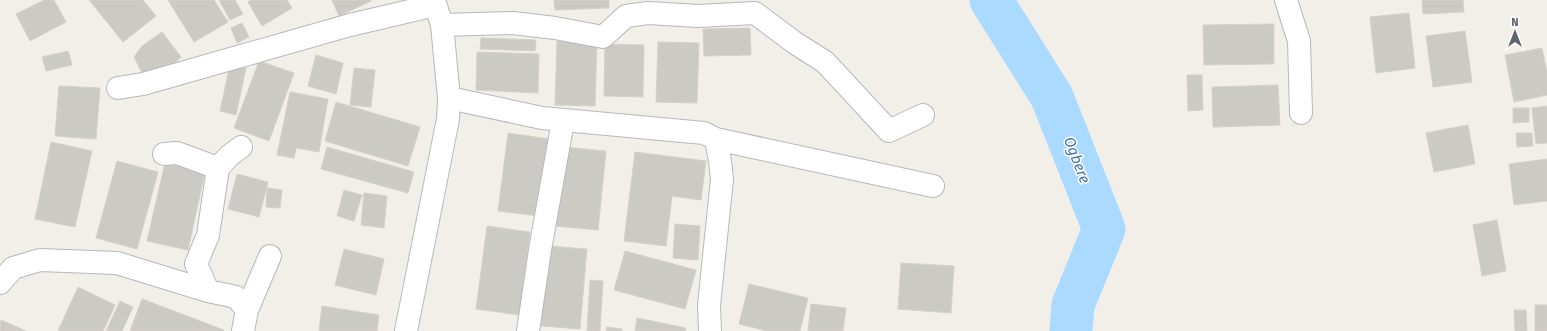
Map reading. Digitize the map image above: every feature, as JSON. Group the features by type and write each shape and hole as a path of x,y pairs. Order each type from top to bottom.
{"street":[{"path":"1286,0 1300,41 1301,113"},
{"path":"118,88 143,84 350,25 437,10 603,37 626,8 648,13 698,16 755,13 795,43 825,62 889,131 924,115"},
{"path":"406,331 448,119 449,98 437,10"},
{"path":"449,98 542,118 563,121 704,133 716,139 933,186"},
{"path":"528,331 540,250 563,121"},
{"path":"710,331 709,305 722,179 716,139"},
{"path":"208,291 196,264 208,235 218,168 229,156 241,147"},
{"path":"164,154 177,153 218,168"},
{"path":"245,321 270,256"},
{"path":"0,283 13,268 40,260 117,263 208,291 236,297 245,321"}],"building":[{"path":"44,0 54,0 66,22 30,41 16,14"},
{"path":"89,0 143,0 156,16 123,42"},
{"path":"168,0 214,0 228,22 194,42"},
{"path":"219,0 235,0 243,14 230,20"},
{"path":"251,0 287,0 292,8 262,26 248,2"},
{"path":"332,0 371,0 371,1 339,16"},
{"path":"554,0 609,0 609,8 555,10"},
{"path":"1422,0 1463,0 1464,12 1423,14"},
{"path":"1409,13 1415,68 1376,73 1370,17"},
{"path":"242,23 249,37 237,43 231,28"},
{"path":"1274,24 1274,64 1204,65 1203,25"},
{"path":"750,28 751,55 704,56 703,29"},
{"path":"1465,31 1472,82 1433,87 1426,36"},
{"path":"162,32 181,57 165,72 160,66 144,77 134,57 142,46"},
{"path":"481,38 536,40 535,51 480,49"},
{"path":"557,41 597,42 595,106 555,105"},
{"path":"658,42 699,43 697,103 656,102"},
{"path":"605,44 644,45 643,97 604,96"},
{"path":"1542,48 1547,73 1547,95 1514,102 1505,55"},
{"path":"68,51 72,65 46,71 42,57"},
{"path":"477,52 539,54 538,93 476,90"},
{"path":"316,55 343,63 336,94 308,86"},
{"path":"259,61 294,73 269,141 234,128"},
{"path":"230,65 246,68 236,115 220,111"},
{"path":"354,68 375,70 371,107 350,105"},
{"path":"1187,75 1202,75 1203,110 1188,111"},
{"path":"1278,85 1280,125 1213,127 1212,87"},
{"path":"59,86 100,88 96,139 55,136"},
{"path":"290,92 328,99 319,152 296,148 294,158 277,155"},
{"path":"336,102 420,127 408,166 325,141"},
{"path":"1547,106 1547,143 1536,144 1532,108"},
{"path":"1513,108 1529,108 1529,122 1513,123"},
{"path":"1468,125 1475,164 1434,172 1426,133"},
{"path":"508,133 549,139 539,216 498,211"},
{"path":"1516,133 1532,133 1533,146 1517,147"},
{"path":"51,142 92,151 75,227 35,219"},
{"path":"327,147 414,172 408,193 321,169"},
{"path":"563,147 606,151 598,230 555,226"},
{"path":"635,152 706,161 701,200 672,196 666,246 624,241"},
{"path":"1547,159 1547,201 1514,205 1509,164"},
{"path":"117,161 158,172 137,249 96,238"},
{"path":"165,163 205,172 188,250 147,241"},
{"path":"237,174 268,182 259,217 228,209"},
{"path":"267,188 282,190 280,208 266,207"},
{"path":"344,190 362,195 354,221 337,216"},
{"path":"364,193 387,196 384,228 361,225"},
{"path":"1497,220 1506,271 1482,276 1473,225"},
{"path":"675,224 700,226 698,260 673,258"},
{"path":"487,226 530,232 519,315 476,309"},
{"path":"548,246 587,249 580,329 541,326"},
{"path":"344,249 384,259 376,295 335,285"},
{"path":"625,251 696,270 685,309 614,290"},
{"path":"901,263 954,266 951,313 898,309"},
{"path":"590,280 603,281 600,331 587,331"},
{"path":"749,284 808,298 800,331 767,331 739,324"},
{"path":"78,287 115,305 103,331 58,331"},
{"path":"142,299 224,330 130,331"},
{"path":"120,301 133,307 122,331 106,331"},
{"path":"811,304 846,308 843,331 808,331"},
{"path":"1535,305 1547,305 1547,331 1535,331"},
{"path":"322,306 379,315 377,331 319,331"},
{"path":"1514,310 1526,310 1527,331 1515,331"},
{"path":"637,318 686,328 685,331 635,331"},
{"path":"1,320 26,331 0,331"},
{"path":"607,327 622,329 622,331 606,331"}],"waterway":[{"name":"Ogbere","path":"991,0 1052,97 1104,229 1073,305 1071,331"}]}
